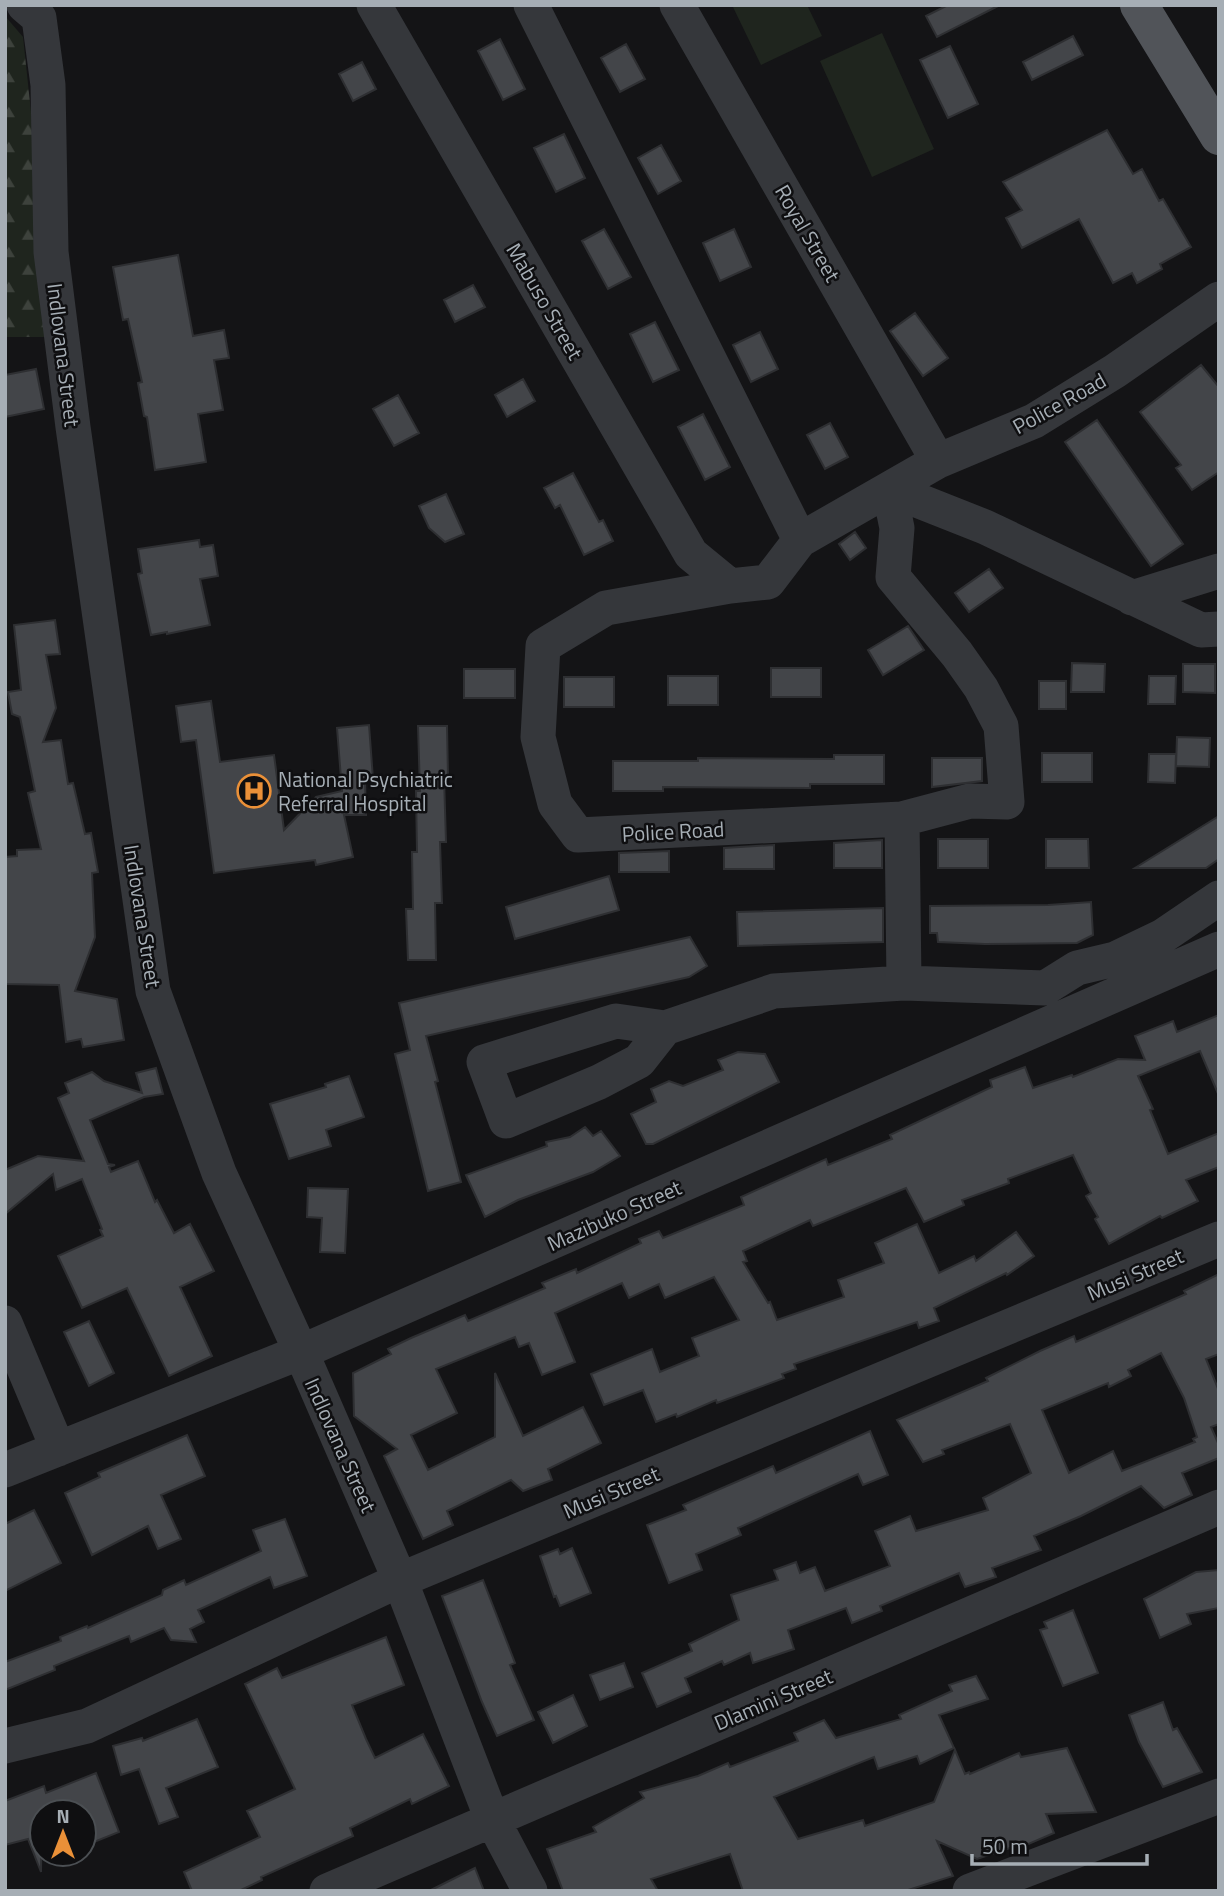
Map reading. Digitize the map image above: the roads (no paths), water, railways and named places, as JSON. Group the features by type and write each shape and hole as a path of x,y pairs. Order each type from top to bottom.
{"main road":[{"path":"1139,5 1219,136"}],"street":[{"name":"Indlovana Street","path":"24,5 39,18 48,85 51,252 73,427 153,991 219,1173 301,1352 400,1580 492,1819 530,1891"},
{"name":"Mabuso Street","path":"374,5 691,554 730,586"},
{"path":"531,5 800,540"},
{"name":"Royal Street","path":"677,5 938,461"},
{"name":"Police Road","path":"889,489 897,528 893,577 957,654 981,688 1001,726 1007,802 970,801 902,819 578,835 555,804 538,737 543,646 606,608 768,582 800,540 889,489 938,461 1034,421 1115,371 1219,299"},
{"path":"889,489 985,527 1202,630 1219,629"},
{"path":"1132,598 1219,571"},
{"path":"902,819 904,983"},
{"path":"665,1028 639,1061 599,1082 506,1121 484,1062 615,1021 665,1028 774,991 904,983 1045,988 1077,968 1115,959 1163,936 1219,898"},
{"name":"Mazibuko Street","path":"5,1470 301,1352 1219,949"},
{"path":"580,1032 599,1082"},
{"name":"Musi Street","path":"5,1746 87,1726 400,1580 1219,1239"},
{"path":"5,1323 58,1448"},
{"name":"Dlamini Street","path":"327,1891 1219,1507"},
{"path":"970,1891 1219,1796"}],"place":[{"name":"National Psychiatric Referral Hospital","path":"254,791"}]}
